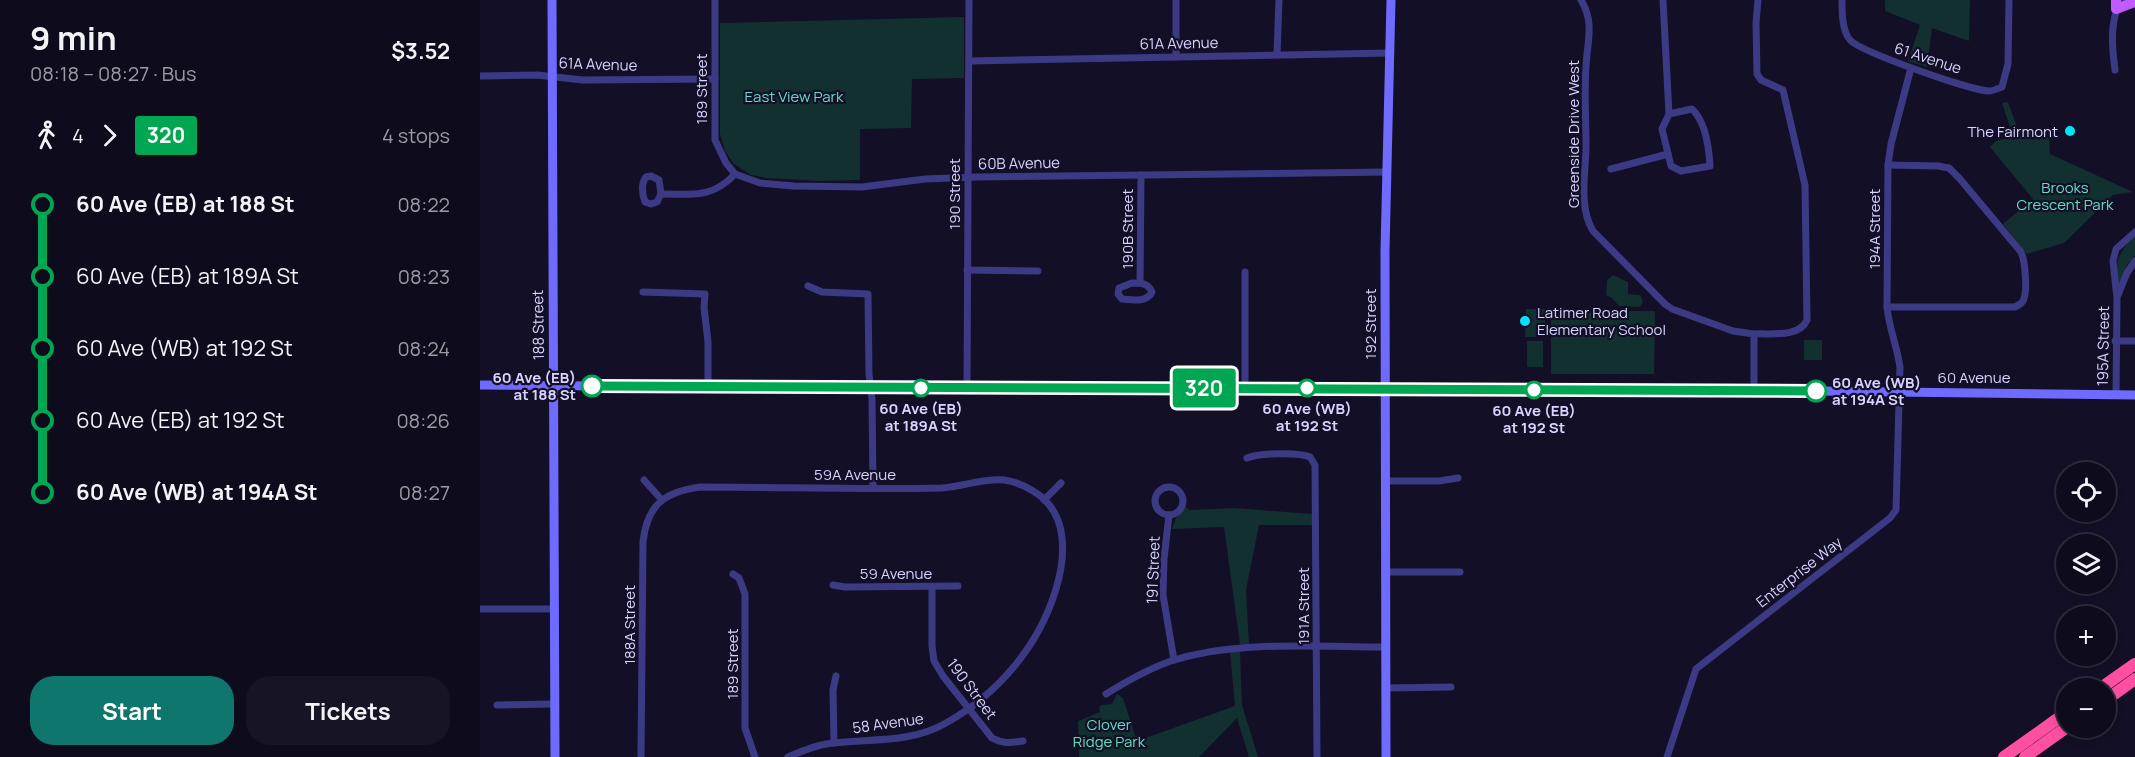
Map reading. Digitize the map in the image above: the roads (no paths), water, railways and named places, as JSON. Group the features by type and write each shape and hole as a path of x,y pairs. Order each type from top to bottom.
{"highway":[{"path":"2115,678 2135,664"},
{"path":"2116,693 2135,679"},
{"path":"2004,757 2056,720"},
{"path":"2025,757 2056,735"}],"main road":[{"path":"2118,3 2135,2"}],"street":[{"name":"188 Street","path":"552,0 555,757"},
{"name":"189 Street","path":"715,0 715,140 726,163 735,174"},
{"name":"190 Street","path":"967,388 969,0"},
{"path":"1176,0 1176,57"},
{"path":"1277,54 1280,0"},
{"name":"192 Street","path":"1386,757 1384,388 1391,0"},
{"name":"Greenside Drive West","path":"1581,0 1588,14 1590,25 1585,78 1584,203 1589,224 1593,231 1672,309 1733,332 1754,334 1799,330 1807,320 1805,185 1783,90 1761,80 1758,74 1756,23 1758,0"},
{"path":"1664,0 1670,114 1662,129 1671,166 1682,171 1710,166 1700,117 1692,109 1670,114"},
{"name":"61 Avenue","path":"1842,0 1849,39 1859,48 1911,68 1989,91 2002,87 2008,64 2009,0"},
{"path":"2115,70 2113,19 2118,3"},
{"name":"61A Avenue","path":"969,61 1390,53"},
{"name":"194A Street","path":"1900,392 1897,349 1888,323 1887,307 1888,165 1891,144 1911,68"},
{"name":"61A Avenue","path":"480,76 552,76 583,80 714,79"},
{"path":"1611,169 1668,154"},
{"path":"1887,307 2015,307 2022,303 2024,285 2024,263 2021,252 1949,168 1938,165 1888,165"},
{"name":"60B Avenue","path":"735,174 760,183 862,187 925,179 1387,172"},
{"path":"660,194 712,192 735,174"},
{"name":"190B Street","path":"1140,283 1141,175"},
{"name":"195A Street","path":"2116,394 2117,298 2113,261 2115,252 2135,232"},
{"name":"195A Street","path":"2117,298 2127,273 2135,261"},
{"path":"967,270 1038,270"},
{"path":"1245,272 1245,388"},
{"path":"808,286 822,292 868,294 873,488"},
{"path":"643,292 705,294 708,387"},
{"path":"1754,334 1754,390"},
{"path":"2115,341 2135,341"},
{"name":"60 Avenue","path":"480,385 1754,390 2135,395"},
{"name":"Enterprise Way","path":"1666,757 1696,669 1890,518 1896,510 1900,392"},
{"name":"191A Street","path":"1247,458 1256,455 1302,455 1310,457 1315,465 1317,757"},
{"path":"1385,481 1439,481 1458,478"},
{"path":"644,480 661,499"},
{"name":"59A Avenue","path":"661,499 674,492 700,487 943,488 1004,480 1031,490 1044,500"},
{"path":"1044,500 1061,483"},
{"name":"191 Street","path":"1170,487 1182,494 1183,504 1177,514 1169,515 1162,513 1155,503 1158,494 1170,487"},
{"name":"188A Street","path":"641,757 644,528 650,514 661,499"},
{"name":"58 Avenue","path":"788,757 807,749 834,743 922,734 968,709 1010,672 1039,632 1050,608 1060,574 1063,546 1061,530 1058,520 1044,500"},
{"name":"191 Street","path":"1169,515 1164,552 1163,595 1174,660"},
{"path":"1385,572 1460,572"},
{"name":"189 Street","path":"733,574 739,578 745,594 745,729 754,757"},
{"name":"59 Avenue","path":"833,585 845,587 958,586"},
{"name":"190 Street","path":"932,587 934,661 943,676 992,738 1009,744 1023,741"},
{"path":"480,609 554,609"},
{"path":"1106,694 1145,672 1174,660 1223,649 1385,647"},
{"path":"834,743 832,690 836,676"},
{"path":"1386,688 1451,687"},
{"path":"496,705 554,704"}],"place":[{"name":"The Fairmont","path":"2070,131"},
{"name":"Latimer Road Elementary School","path":"1525,321"},
{"name":"60 Ave (EB) at 188 St","path":"592,386"},
{"name":"60 Ave (EB) at 189A St","path":"921,388"},
{"name":"60 Ave (WB) at 192 St","path":"1307,388"},
{"name":"60 Ave (EB) at 192 St","path":"1534,390"},
{"name":"60 Ave (WB) at 194A St","path":"1816,391"}],"park label":[{"name":"East View Park","path":"794,96"},
{"name":"Brooks Crescent Park","path":"2065,196"},
{"name":"Clover Ridge Park","path":"1109,732"}]}
